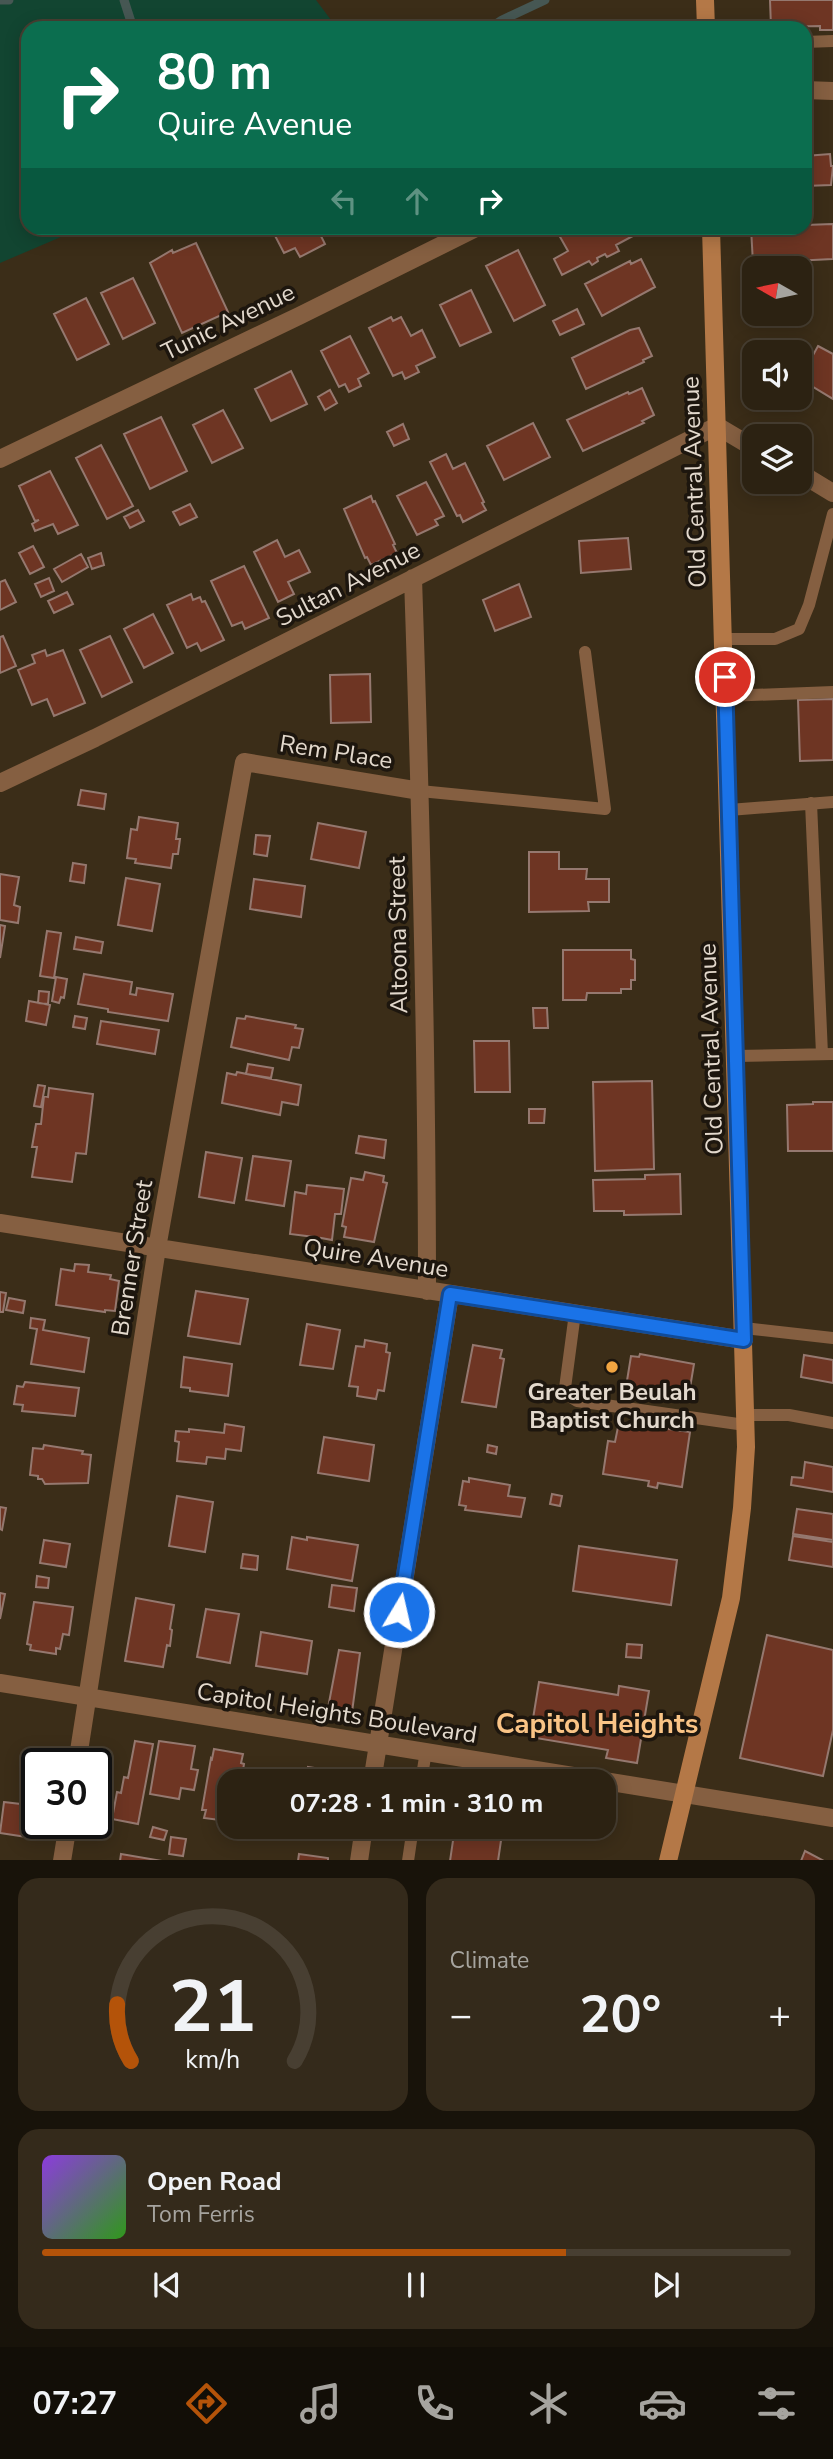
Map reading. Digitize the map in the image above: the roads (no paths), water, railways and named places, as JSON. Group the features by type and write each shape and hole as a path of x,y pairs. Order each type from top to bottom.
{"main road":[{"path":"705,0 706,21"},
{"name":"Old Central Avenue","path":"668,1860 731,1598 742,1508 746,1420 710,235"}],"street":[{"path":"812,90 833,91"},
{"name":"Tunic Avenue","path":"0,459 462,235"},
{"path":"717,426 742,440"},
{"name":"Sultan Avenue","path":"0,783 717,426"},
{"path":"812,480 833,493"},
{"name":"Altoona Street","path":"413,578 427,1147 427,1291"},
{"name":"Rem Place","path":"244,762 420,791"},
{"name":"Brenner Street","path":"80,1748 157,1248 244,762"},
{"name":"Quire Avenue","path":"0,1223 575,1314 744,1334"},
{"path":"374,1769 450,1294"},
{"name":"Capitol Heights Boulevard","path":"0,1683 833,1818"},
{"path":"62,1860 66,1839"},
{"path":"359,1860 362,1839"}],"lane":[{"path":"812,42 833,41"},
{"path":"724,639 775,639 799,629 809,605 833,514"},
{"path":"420,791 606,809 585,652"},
{"path":"725,696 833,692"},
{"path":"729,810 833,802"},
{"path":"736,1056 827,1054 811,803"},
{"path":"575,1314 565,1388 569,1396 577,1401 746,1420 789,1415 833,1423"},
{"path":"744,1334 833,1338"},
{"path":"423,1769 426,1751"},
{"path":"408,1860 411,1839"}],"waterway":[{"path":"0,0 9,0"},
{"path":"124,0 131,21"},
{"path":"500,21 545,0"}],"place":[{"name":"Greater Beulah Baptist Church","path":"612,1367"}],"district":[{"name":"Capitol Heights","path":"597,1724"}]}
